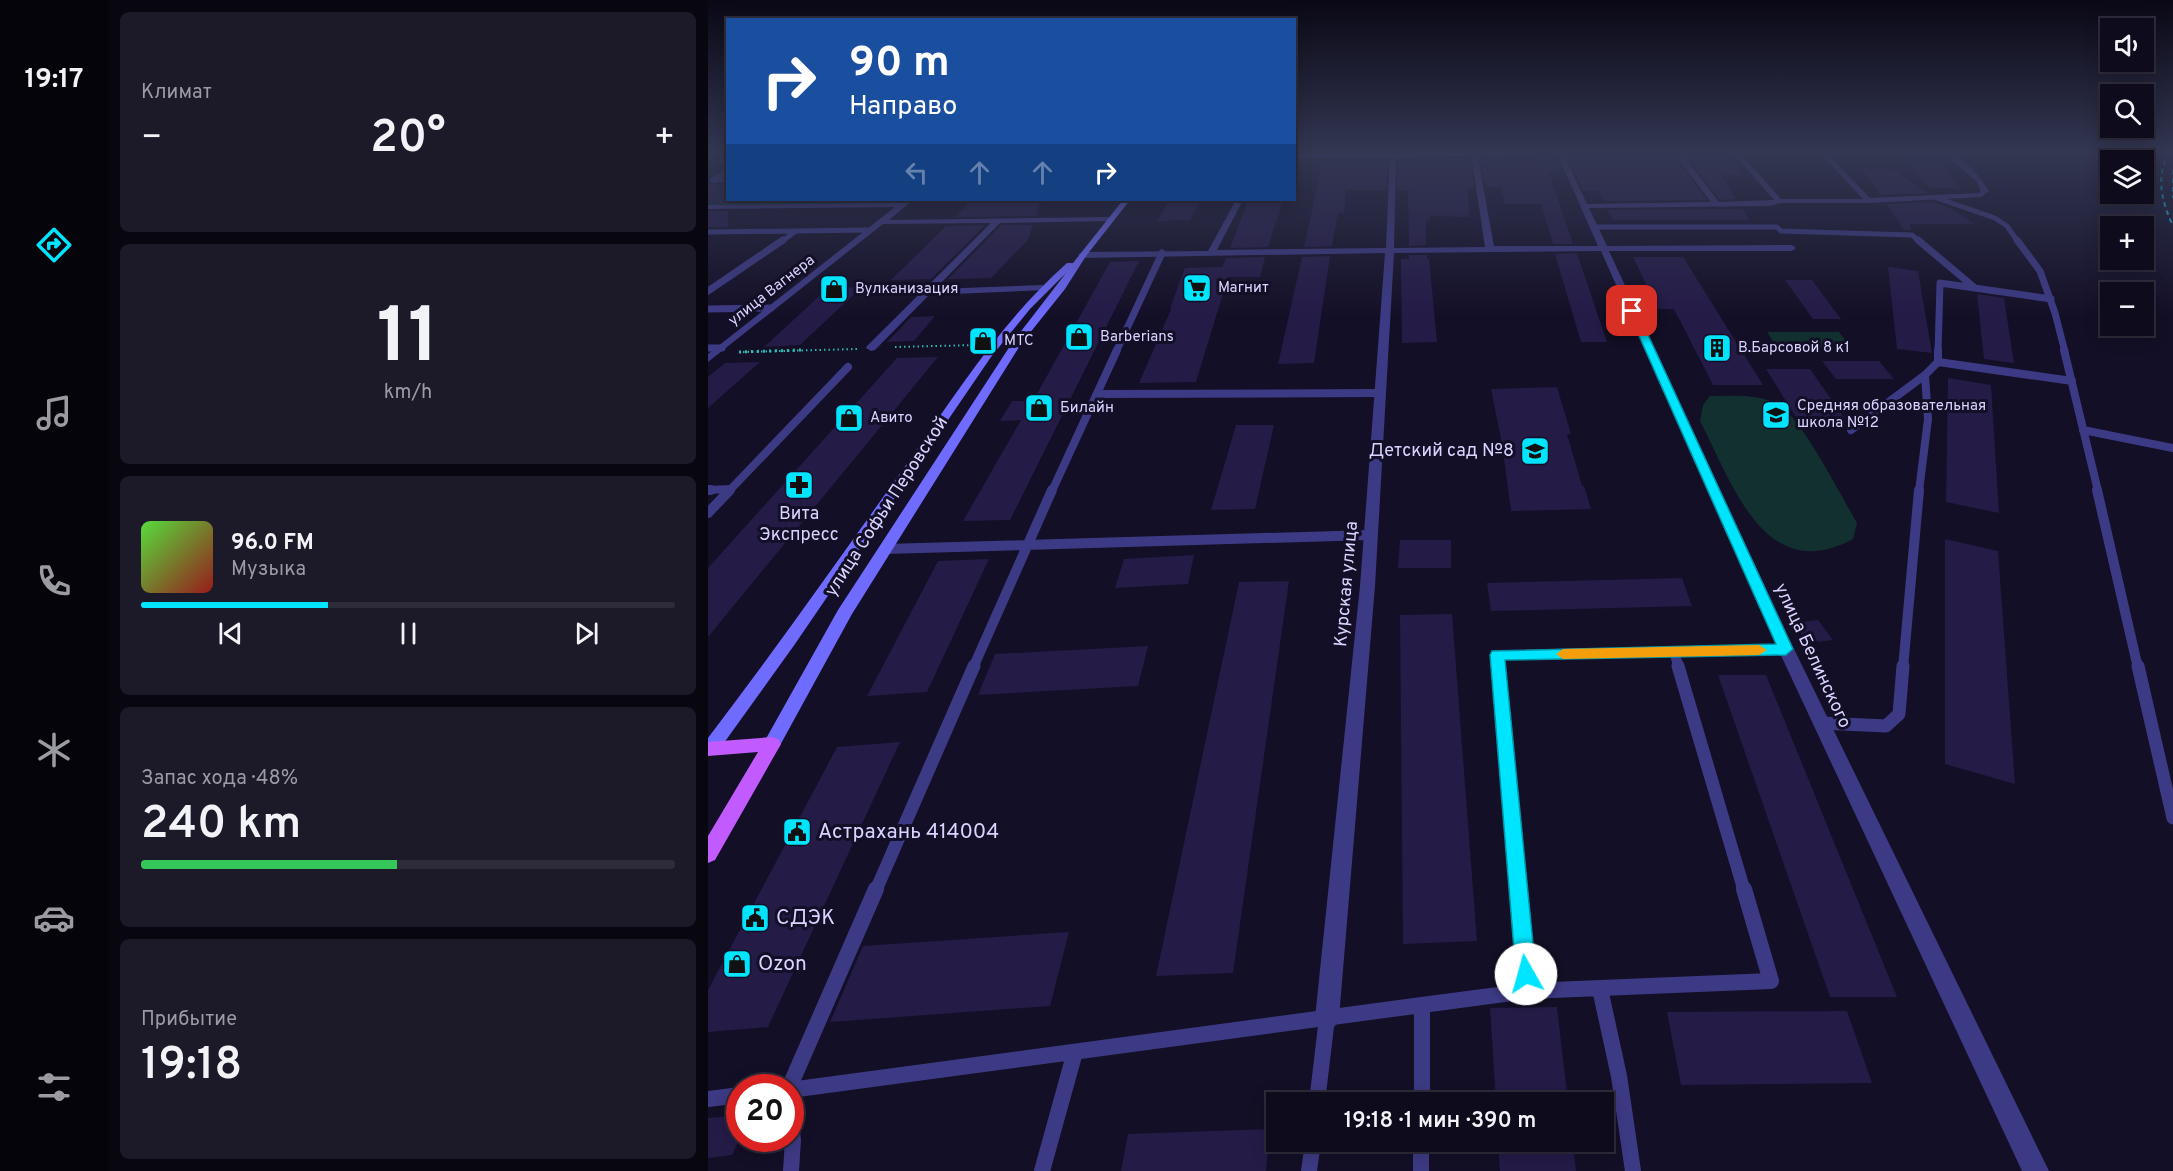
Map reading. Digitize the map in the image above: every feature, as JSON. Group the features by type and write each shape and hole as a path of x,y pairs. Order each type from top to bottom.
{"main road":[{"name":"улица Софьи Перовской","path":"708,854 844,614 885,549 1017,343 1062,287 1082,255 1120,208"},
{"path":"709,750 763,678 995,344 1042,288 1082,255"},
{"path":"709,750 772,744"}],"street":[{"name":"улица Вагнера","path":"713,352 898,208"},
{"path":"1211,253 1235,208"},
{"name":"Курская улица","path":"1327,1018 1371,535 1391,251 1392,208"},
{"path":"1483,208 1490,249"},
{"name":"улица Белинского","path":"1585,208 1786,649 2036,1171"},
{"path":"881,222 1110,219"},
{"path":"870,348 998,220"},
{"path":"1082,255 1490,249 1792,248"},
{"path":"925,292 1042,288"}],"lane":[{"path":"1963,208 2004,223 2040,272 2051,299 2173,818"},
{"path":"1594,227 1777,227 1793,246 1792,248"},
{"path":"708,232 870,230"},
{"path":"708,291 796,231"},
{"path":"1781,231 1912,235 1975,288"},
{"path":"797,1074 1028,545 1162,253"},
{"path":"1851,430 1925,375 1938,362 1941,283 2051,299"},
{"path":"708,309 771,308"},
{"path":"1938,362 2072,381"},
{"path":"708,513 848,367"},
{"path":"1821,723 1886,726 1899,714 1914,526 1928,419 1925,375"},
{"path":"1097,394 1381,393"},
{"path":"2083,430 2173,448"},
{"path":"708,490 730,489"},
{"path":"885,549 1371,535"},
{"path":"1528,991 1497,655 1786,649"},
{"path":"804,1087 1528,991 1771,981 1674,652"},
{"path":"1600,989 1619,1076 1633,1171"},
{"path":"1422,1005 1422,1092"},
{"path":"1318,1092 1327,1018"},
{"path":"1042,1171 1075,1052"},
{"path":"708,1099 726,1097"},
{"path":"791,1171 792,1152"},
{"path":"1309,1171 1312,1152"},
{"path":"1421,1152 1421,1171"}],"path":[{"path":"713,352 995,344"}],"green space":[{"path":"1767,332 1839,332 1852,349 1778,349"},
{"path":"1710,396 1747,396 1766,399 1782,407 1791,415 1822,461 1857,523 1853,539 1822,550 1796,549 1774,539 1755,521 1739,498 1700,421 1703,405"}],"building":[{"path":"964,208 1039,208 1036,216 955,217"},
{"path":"1165,208 1197,208 1190,220 1157,221"},
{"path":"1245,208 1281,208 1268,247 1230,248"},
{"path":"1313,208 1344,208 1344,213 1338,213 1332,246 1304,247"},
{"path":"1408,208 1469,208 1469,217 1430,216 1430,220 1426,220 1426,245 1409,246"},
{"path":"1542,208 1561,208 1573,244 1553,244"},
{"path":"1889,208 1949,208 1975,224 1910,224 1911,230 1904,230"},
{"path":"1742,209 1750,220 1613,220 1608,210"},
{"path":"708,211 728,211 728,227 708,227"},
{"path":"985,225 931,279 891,280 946,226"},
{"path":"1001,225 1033,225 1028,240 991,278 948,279"},
{"path":"1577,253 1607,342 1581,342 1555,254"},
{"path":"1409,255 1427,255 1429,259 1437,342 1402,343 1401,259 1409,259"},
{"path":"1330,256 1314,363 1278,364 1302,257"},
{"path":"1265,257 1260,277 1228,277 1196,382 1139,383 1172,307 1170,308 1185,268 1222,267 1226,258"},
{"path":"1633,257 1683,257 1763,385 1713,385 1674,309 1658,309"},
{"path":"1139,261 1010,520 963,521 1021,420 1000,421 1012,401 1033,401 1110,262"},
{"path":"1888,267 1918,271 1932,353 1897,349"},
{"path":"1785,280 1812,280 1841,319 1813,319"},
{"path":"862,287 800,345 764,347 828,288"},
{"path":"1977,294 2004,298 2014,363 1984,359"},
{"path":"935,316 914,341 887,342 911,317"},
{"path":"938,357 708,637 708,568 897,358"},
{"path":"1822,361 1879,361 1894,379 1836,379"},
{"path":"760,362 708,408 708,377 725,363"},
{"path":"1766,369 1810,369 1845,419 1797,419"},
{"path":"1948,378 1991,385 1999,513 1946,502"},
{"path":"1557,387 1571,434 1567,434 1591,509 1511,511 1502,444 1491,389"},
{"path":"1236,425 1274,425 1255,509 1211,510"},
{"path":"1945,539 1998,551 2015,784 1945,764"},
{"path":"1400,540 1451,540 1451,568 1398,568"},
{"path":"1194,555 1188,584 1115,588 1124,559"},
{"path":"989,559 927,692 867,696 938,561"},
{"path":"1682,578 1692,606 1491,611 1487,583"},
{"path":"1289,581 1233,973 1156,976 1239,582"},
{"path":"1452,614 1477,941 1403,944 1400,615"},
{"path":"1818,620 1833,640 1807,643 1793,623"},
{"path":"1148,646 1138,686 978,695 995,654"},
{"path":"1718,675 1766,675 1897,997 1830,997"},
{"path":"900,742 768,1027 708,1032 708,990 837,747"},
{"path":"1069,932 1050,1006 830,1022 863,946"},
{"path":"1557,1007 1567,1092 1495,1092 1490,1008"},
{"path":"1847,1011 1872,1083 1681,1085 1667,1012"},
{"path":"726,1116 726,1152 733,1152 732,1155 708,1158 708,1118"},
{"path":"1266,1129 1266,1152 1268,1152 1266,1171 1121,1171 1128,1134"},
{"path":"1499,1152 1574,1152 1576,1171 1500,1171"}],"railway":[{"path":"2166,208 2173,226"}],"slow traffic":[{"path":"1563,654 1759,650"}],"place":[{"name":"Магнит","path":"1197,288"},
{"name":"Вулканизация","path":"834,289"},
{"name":"Barberians","path":"1079,337"},
{"name":"МТС","path":"983,341"},
{"name":"В.Барсовой 8 к1","path":"1717,348"},
{"name":"Билайн","path":"1039,408"},
{"name":"Средняя образовательная школа №12","path":"1776,415"},
{"name":"Авито","path":"849,418"},
{"name":"Детский сад №8","path":"1535,451"},
{"name":"Вита Экспресс","path":"799,485"},
{"name":"Астрахань 414004","path":"797,832"},
{"name":"СДЭК","path":"755,918"},
{"name":"Ozon","path":"737,964"}],"route":[{"path":"1526,974 1497,655 1786,649 1632,311"}]}
